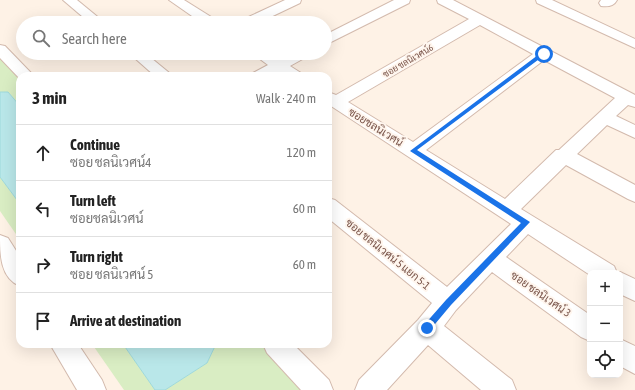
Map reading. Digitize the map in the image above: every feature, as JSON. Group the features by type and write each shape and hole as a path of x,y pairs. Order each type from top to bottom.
{"street":[{"path":"69,0 89,16"},
{"path":"262,16 295,0"},
{"path":"332,37 404,0"},
{"path":"369,390 427,328 448,302 492,259 517,216 563,155 605,117 630,99 443,0"},
{"path":"542,0 635,44"},
{"path":"180,1 201,16"},
{"name":"ซอย ชลนิเวศน์6","path":"332,100 480,19"},
{"path":"0,48 22,72"},
{"path":"413,151 544,54"},
{"path":"145,60 159,72"},
{"path":"270,60 289,72"},
{"path":"267,72 290,60"},
{"name":"ซอยชลนิเวศน์","path":"332,100 601,270"},
{"path":"605,117 635,132"},
{"path":"563,155 635,194"},
{"name":"ซอย ชลนิเวศน์ 5 แยก 5-1","path":"332,209 448,302"},
{"path":"0,244 16,270"},
{"name":"ซอย ชลนิเวศน์ 3","path":"492,259 587,327"},
{"path":"623,284 635,291"},
{"path":"427,328 502,390"},
{"path":"66,348 92,390"},
{"path":"280,348 319,390"},
{"path":"623,353 635,361"}],"green space":[{"path":"0,56 16,73 16,101 8,92 0,92"},
{"path":"0,177 16,199 16,234 0,211"},
{"path":"95,348 126,348 155,390 124,390"},
{"path":"214,348 273,348 312,390 165,390 207,363"}],"water":[{"path":"0,92 8,92 16,101 16,199 0,177"},
{"path":"126,348 214,348 207,363 165,390 155,390"}],"route":[{"path":"427,328 448,302 492,259 526,222 413,151 544,54"}]}
